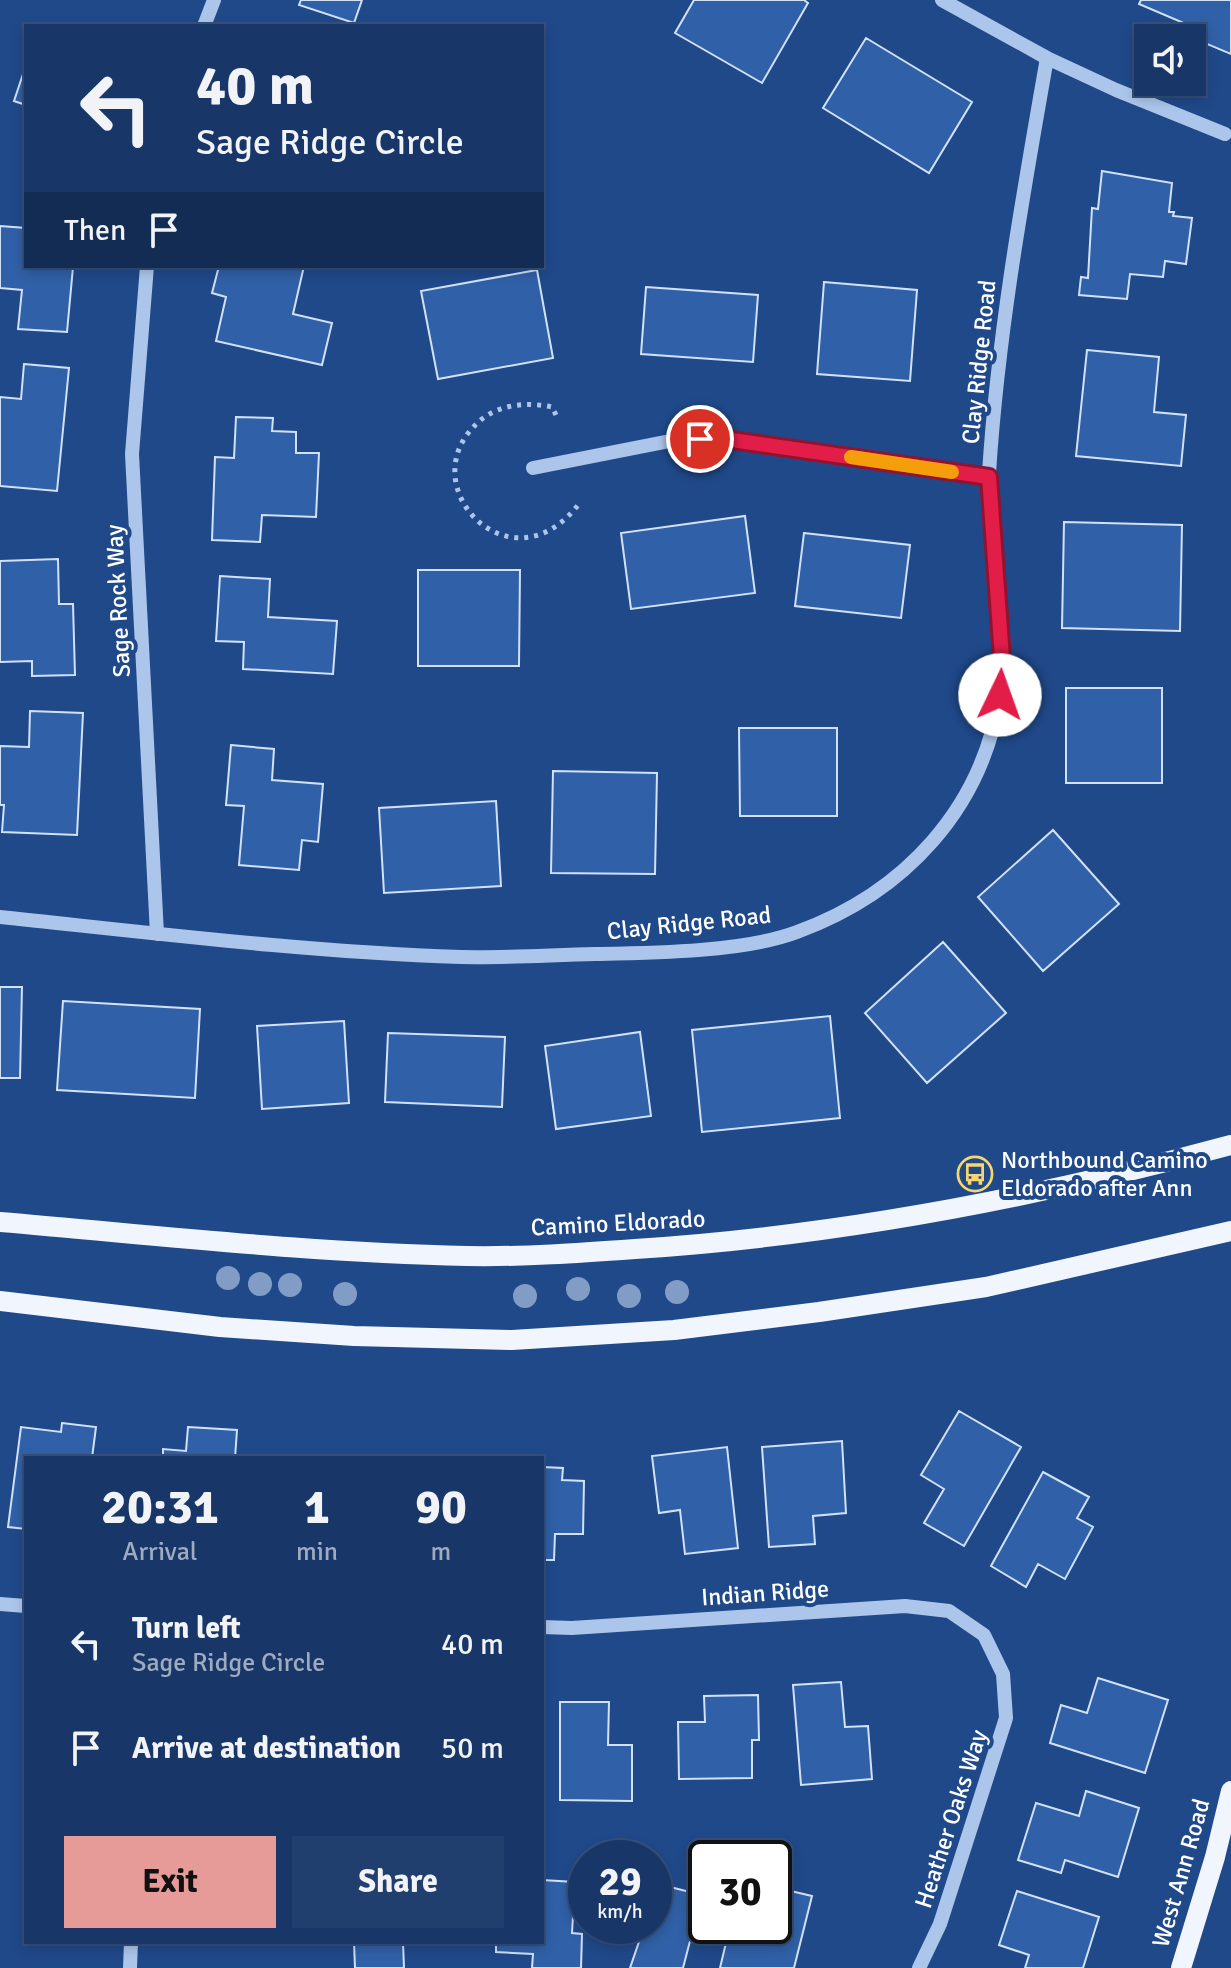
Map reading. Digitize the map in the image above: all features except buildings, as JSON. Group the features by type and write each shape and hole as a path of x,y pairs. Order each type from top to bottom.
{"main road":[{"name":"Camino Eldorado","path":"0,1222 339,1251 470,1256 583,1253 735,1243 856,1226 1131,1172 1231,1145"},
{"path":"0,1301 250,1329 354,1336 527,1339 674,1330 850,1308 986,1287 1231,1231"},
{"name":"West Ann Road","path":"1181,1968 1215,1857 1231,1791"}],"street":[{"path":"205,24 214,0"},
{"path":"942,0 1047,58 1225,134"},
{"name":"Clay Ridge Road","path":"0,917 317,949 464,957 636,953 738,945 793,934 848,911 889,885 930,846 975,778 987,748 1000,695 1002,658 989,477 1014,247 1047,58"},
{"name":"Sage Rock Way","path":"147,268 132,454 157,934"},
{"path":"533,468 675,440 725,439 989,477"},
{"path":"0,1604 24,1606"},
{"name":"Indian Ridge","path":"544,1627 572,1628 905,1606 949,1611 984,1635"},
{"name":"Heather Oaks Way","path":"919,1968 940,1924 1006,1718 1003,1674 984,1635"},
{"path":"130,1968 131,1944"}],"path":[{"path":"556,415 552,407 534,403 490,413 472,427 460,446 454,468 457,491 467,511 484,527 505,536 527,538 549,532 567,519 581,501"}],"slow traffic":[{"path":"851,457 952,472"}],"place":[{"name":"Northbound Camino Eldorado after Ann","path":"975,1174"}],"route":[{"path":"700,439 725,439 989,477 1002,658 1000,695"}]}
